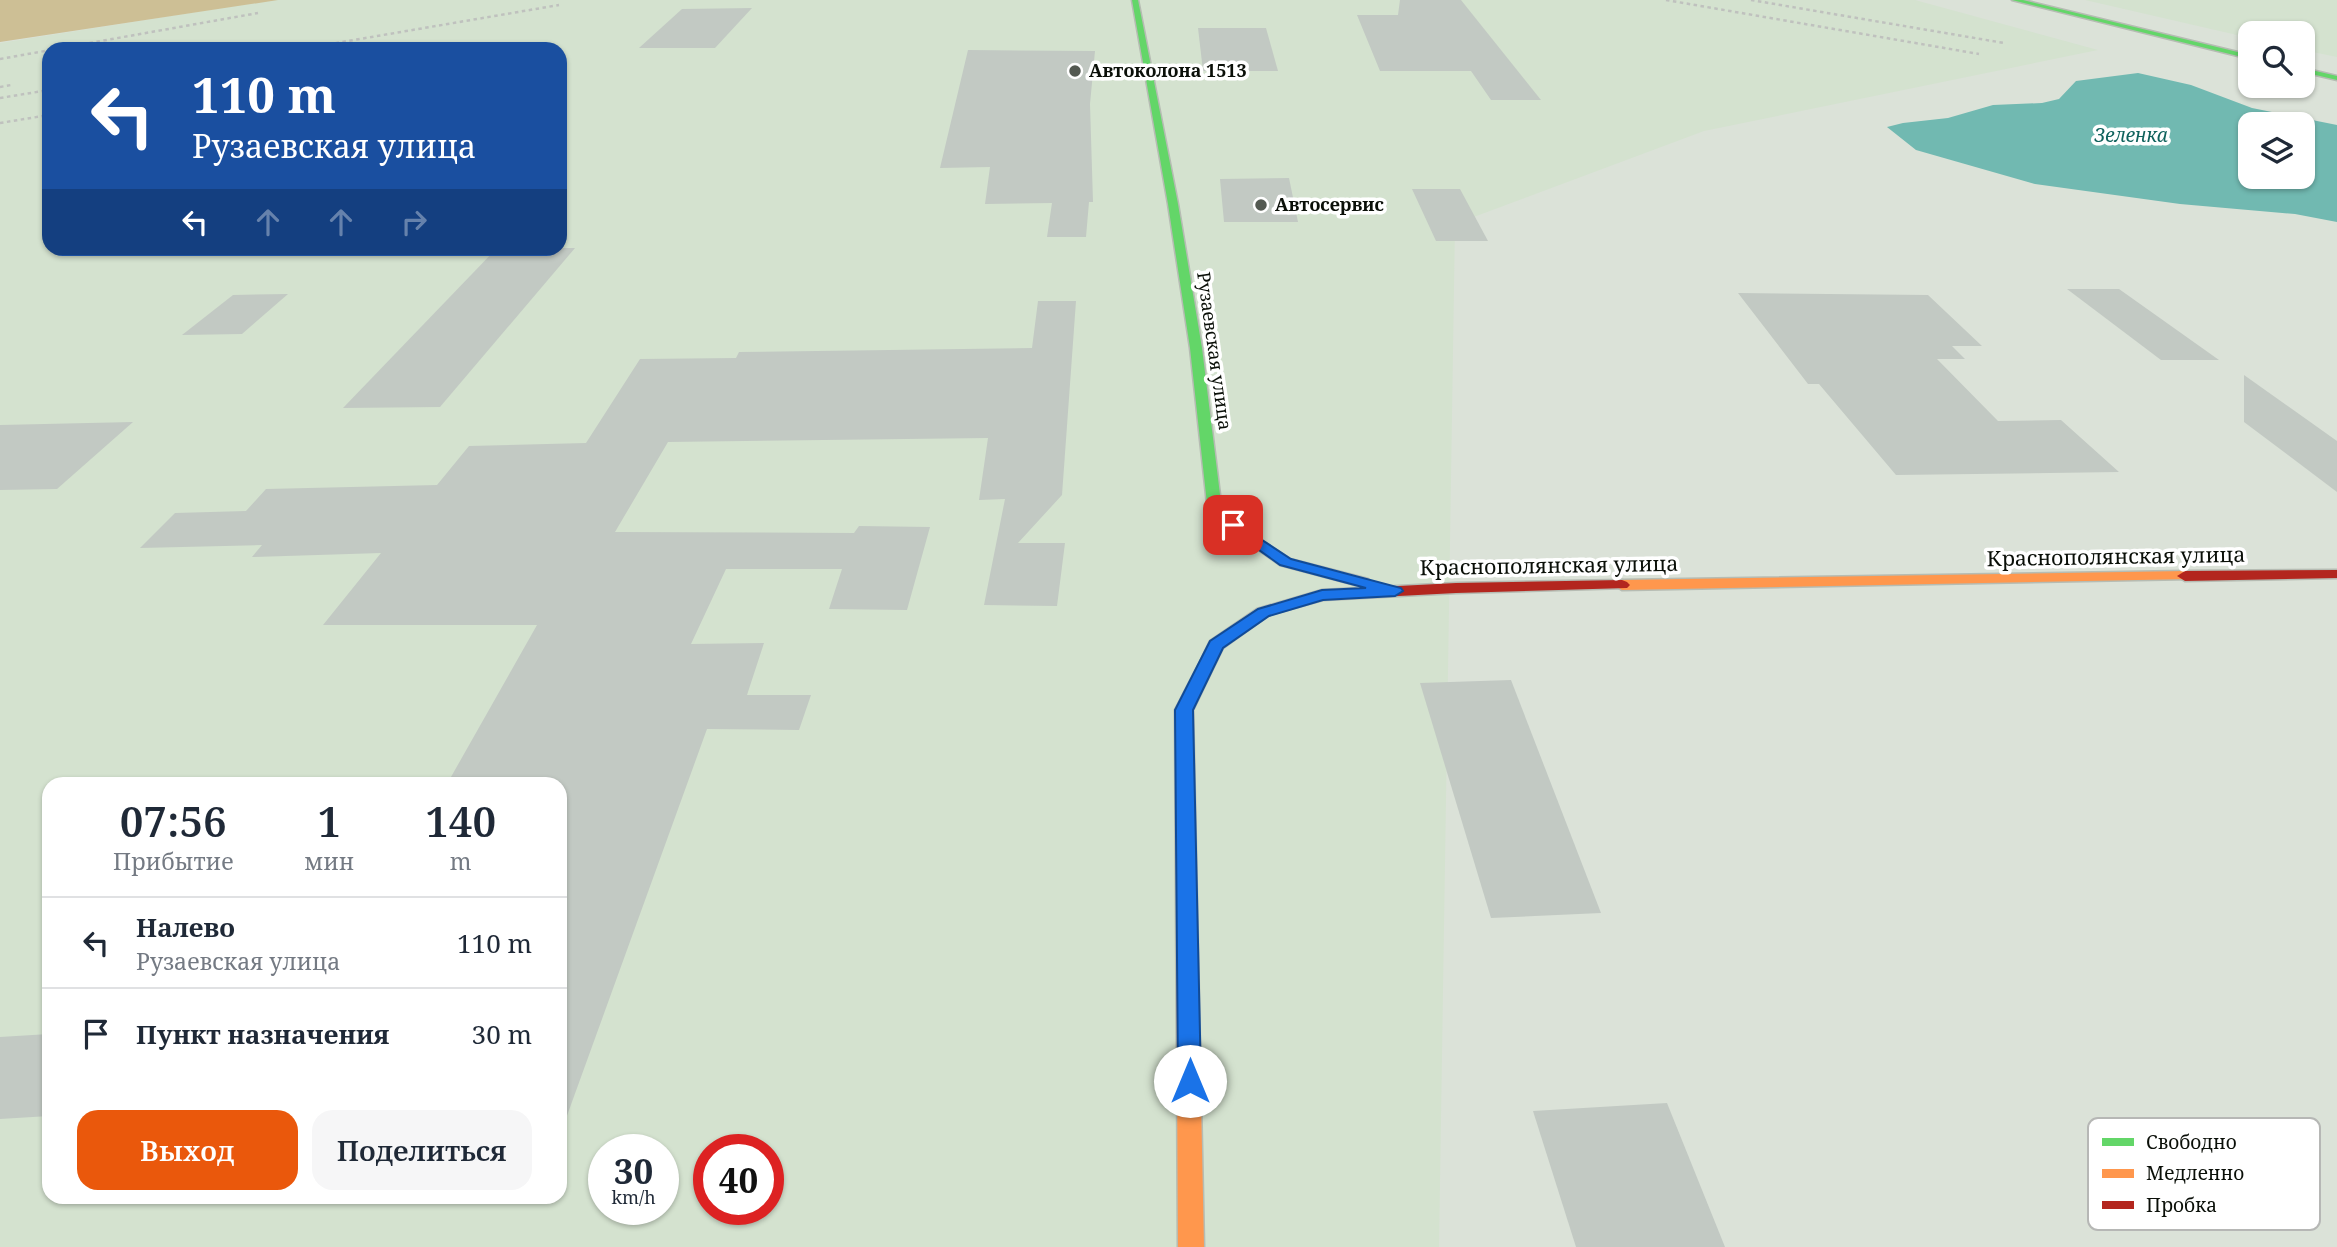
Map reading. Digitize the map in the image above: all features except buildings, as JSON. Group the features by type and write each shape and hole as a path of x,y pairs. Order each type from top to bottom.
{"street":[{"name":"Рузаевская улица","path":"1135,0 1183,265 1215,513 1285,562 1395,591"},
{"path":"2015,0 2238,54"},
{"path":"2315,73 2337,78"},
{"name":"Краснополянская улица","path":"1191,1247 1184,710 1216,645 1263,612 1322,595 1395,591 2337,574"}],"shaded area":[{"path":"0,0 278,0 0,42"},
{"path":"271,0 1915,0 2098,50 1704,131 1455,224 1439,1247 0,1247 0,43"},
{"path":"2085,0 2337,0 2337,57 2315,52 2315,21 2238,21 2238,35"}],"water":[{"name":"Зеленка","path":"2138,73 2191,85 2252,108 2272,112 2238,112 2238,189 2315,189 2315,121 2337,125 2337,222 2295,214 2180,204 2035,184 1916,150 1887,127 1948,118 1993,105 2042,103 2059,99 2076,81"}],"railway":[{"path":"1666,0 1979,54"},
{"path":"1751,0 2004,43"},
{"path":"342,42 559,5"},
{"path":"95,42 258,13"},
{"path":"0,59 42,52"},
{"path":"0,87 11,85"},
{"path":"0,98 42,91"},
{"path":"0,123 42,116"}],"traffic: fast":[{"path":"1135,0 1173,204 1196,348 1215,513 1241,531"},
{"path":"2015,0 2238,54"},
{"path":"2315,73 2337,78"}],"traffic: slow":[{"path":"1622,585 2185,576"},
{"path":"1191,1247 1184,710 1209,660"}],"traffic: jam":[{"path":"1241,531 1285,562 1363,582"},
{"path":"2185,576 2337,574"},
{"path":"1209,660 1216,645 1263,612 1322,595 1456,588 1622,585"}],"place":[{"name":"Автоколона 1513","path":"1075,71"},
{"name":"Автосервис","path":"1261,205"}],"route":[{"path":"1190,1081 1184,710 1216,645 1263,612 1322,595 1395,591 1285,562 1233,525"}]}
